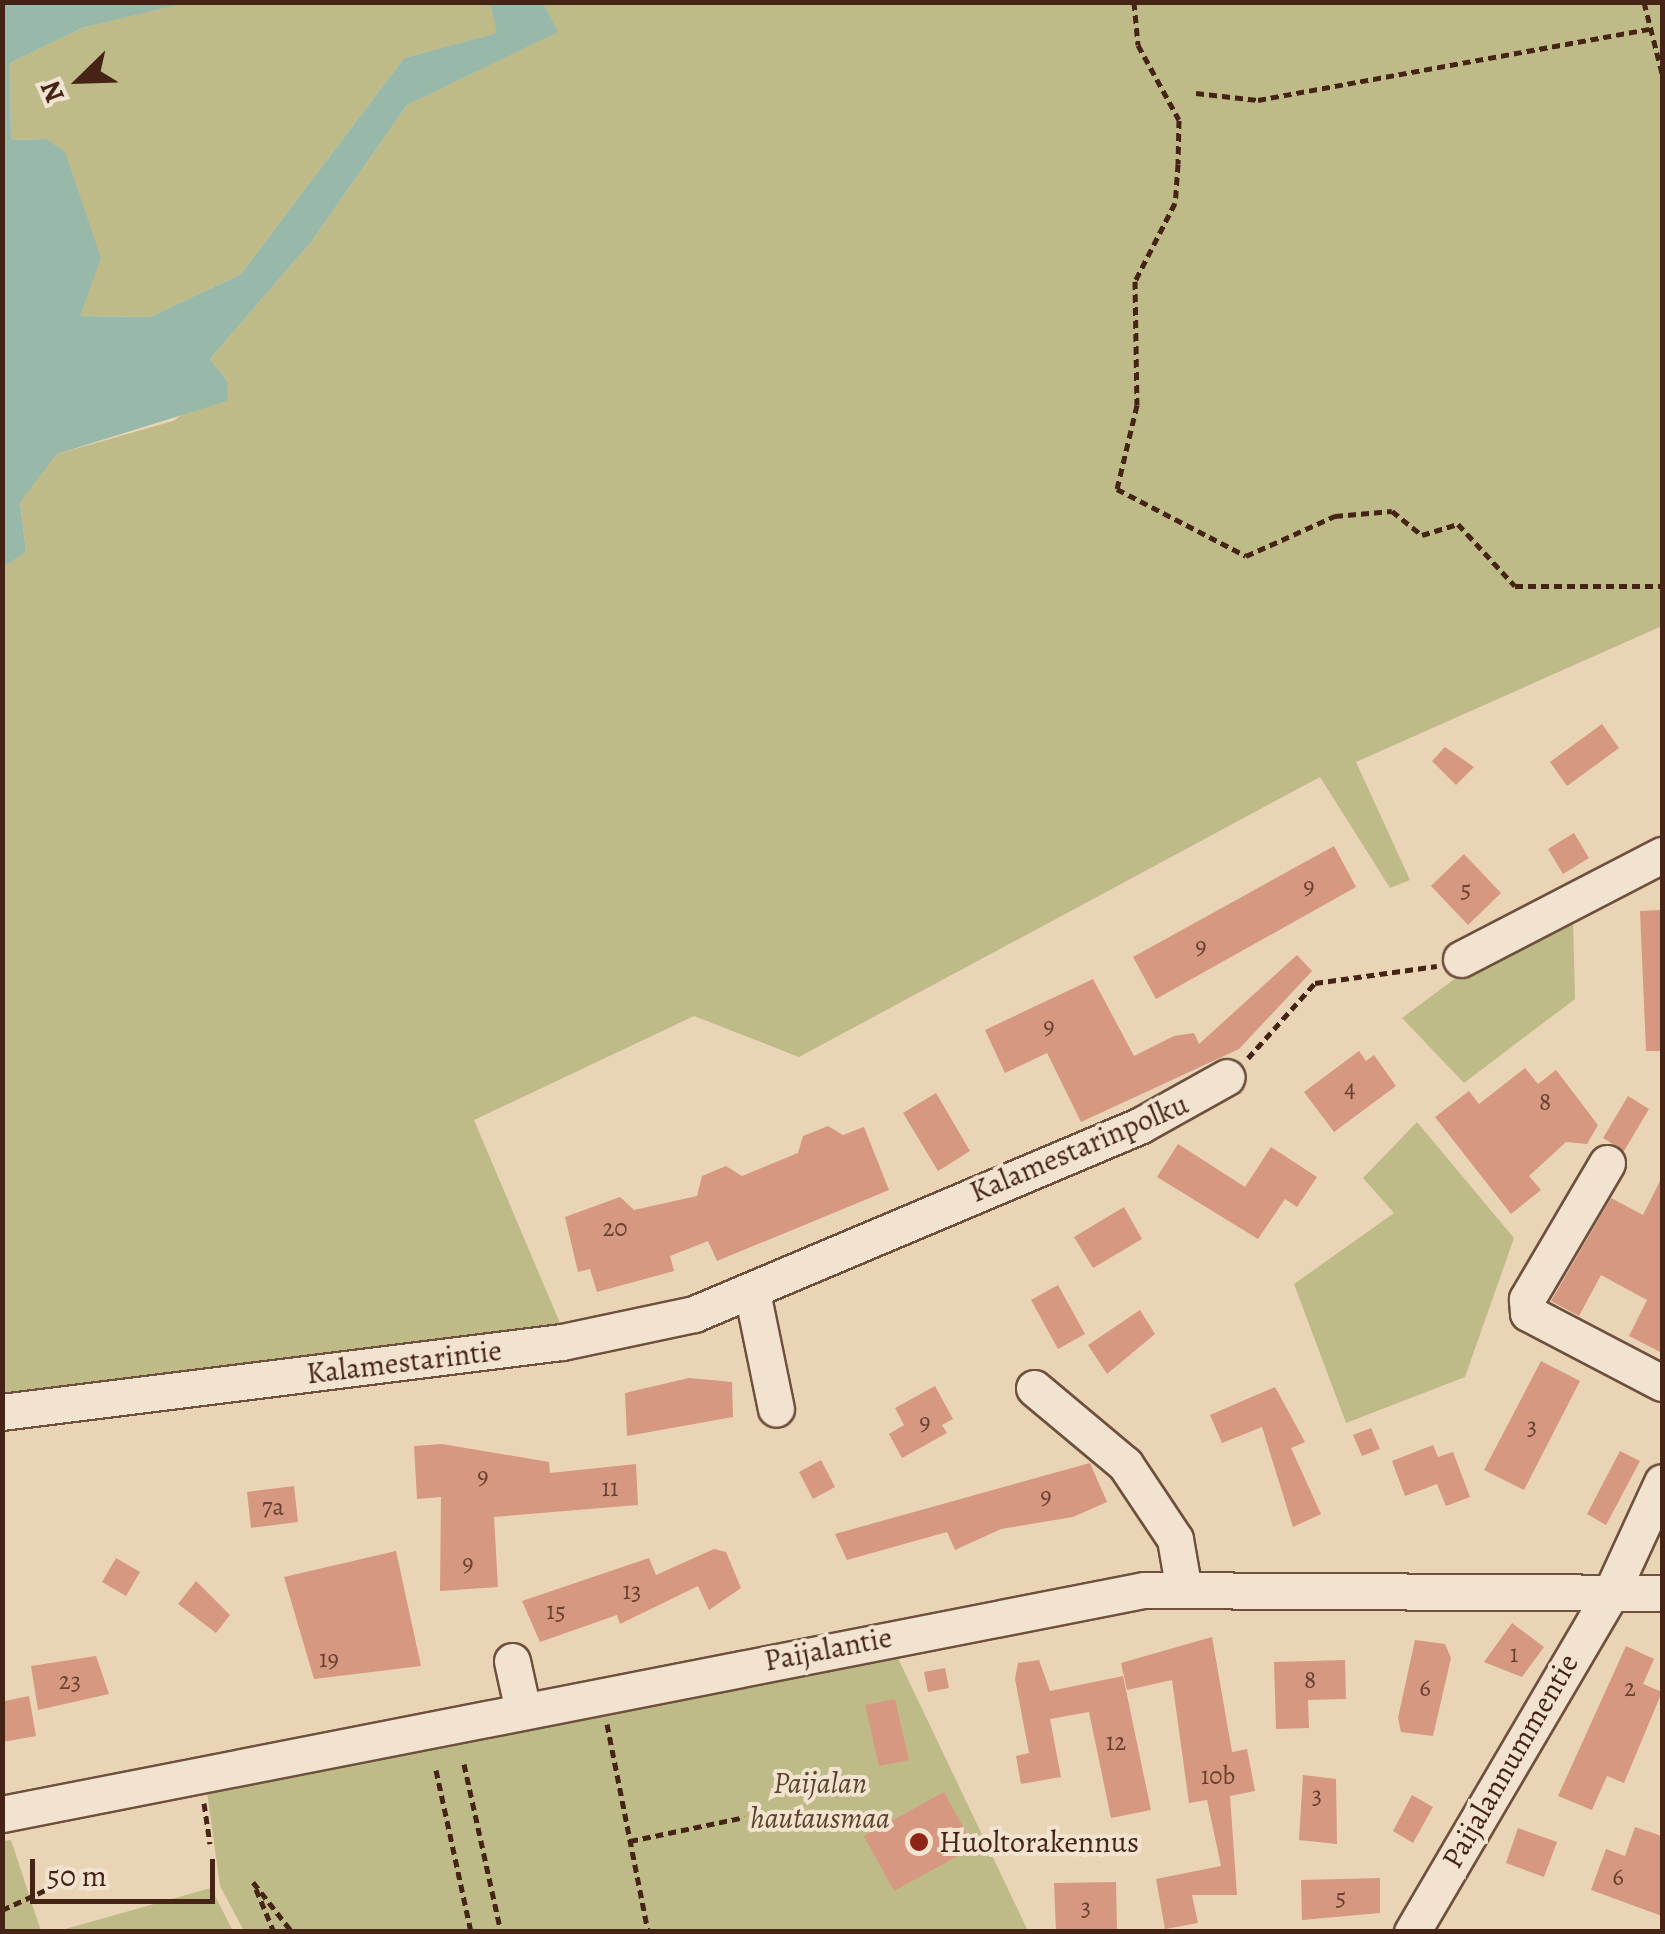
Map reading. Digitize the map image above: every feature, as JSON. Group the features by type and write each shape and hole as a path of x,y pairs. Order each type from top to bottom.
{"street":[{"path":"1461,959 1662,855"},
{"name":"Kalamestarinpolku","path":"795,1271 1140,1125 1227,1077"},
{"path":"1607,1163 1527,1299 1528,1313 1662,1383"},
{"name":"Kalamestarintie","path":"2,1412 562,1342 752,1292 795,1271"},
{"path":"752,1292 776,1409"},
{"path":"1034,1388 1125,1464 1175,1538 1182,1584"},
{"name":"Paijalannummentie","path":"1412,1932 1611,1593 1662,1482"},
{"name":"Paijalantie","path":"2,1814 1030,1606 1182,1584 1391,1598 1662,1594"},
{"path":"512,1661 522,1711"}],"path":[{"path":"1134,2 1138,45 1179,120 1178,164 1174,203 1135,281 1137,405 1116,489 1246,556 1336,516 1392,511 1422,534 1458,524 1515,586 1662,586"},
{"path":"1644,2 1662,73"},
{"path":"1196,93 1258,100 1650,28"},
{"path":"1227,1077 1316,983 1461,959"},
{"path":"601,1695 648,1932"},
{"path":"464,1764 501,1932"},
{"path":"436,1770 472,1932"},
{"path":"202,1793 210,1844"},
{"path":"630,1841 745,1817"},
{"path":"274,1932 253,1882 292,1932"},
{"path":"2,1910 52,1887"},
{"path":"816,1932 850,1932"}],"green space":[{"path":"184,2 490,3 498,33 404,58 241,274 150,317 79,316 46,139 11,140 10,63 82,28"},
{"path":"543,3 1662,3 1662,626 1356,762 1410,880 1390,888 1320,777 799,1057 694,1016 474,1120 565,1335 13,1407 2,1384 2,567 26,552 20,501 57,454 173,421 228,382 210,359 311,242 407,105 557,32"},
{"path":"1573,920 1575,999 1464,1083 1402,1018 1480,960"},
{"path":"1417,1122 1514,1238 1465,1377 1346,1423 1294,1284 1394,1213 1363,1178"},
{"name":"Paijalan hautausmaa","path":"894,1650 1028,1931 244,1931 220,1886 207,1792"},
{"path":"11,1840 41,1931 3,1931 3,1841"},
{"path":"211,1888 233,1931 58,1931"}],"shaded area":[{"path":"3,2 184,3 82,28 10,63 11,140 46,139 65,152 101,258 80,316 150,317 241,274 404,58 497,33 490,3 543,3 558,32 407,105 311,242 210,359 228,382 227,401 57,454 20,502 26,552 3,567"}],"building":[{"path":"1602,724 1619,748 1567,786 1550,762"},
{"path":"1445,747 1474,767 1456,785 1432,761"},
{"path":"1574,833 1589,858 1563,874 1548,849"},
{"path":"1334,846 1356,887 1156,999 1133,957"},
{"path":"1464,854 1501,893 1468,925 1431,886"},
{"path":"1662,910 1662,1051 1646,1051 1640,911"},
{"path":"1297,955 1312,971 1239,1049 1081,1122 1047,1053 1005,1073 985,1030 1093,979 1134,1056 1174,1036 1194,1033 1199,1044"},
{"path":"1359,1051 1366,1061 1374,1055 1396,1086 1334,1132 1304,1092"},
{"path":"1525,1068 1538,1084 1556,1070 1598,1125 1587,1144 1566,1142 1529,1176 1541,1190 1511,1214 1435,1117 1469,1091 1479,1104"},
{"path":"936,1093 970,1151 938,1171 903,1113"},
{"path":"1628,1096 1649,1109 1624,1151 1603,1138"},
{"path":"828,1126 843,1135 864,1127 889,1190 717,1261 708,1241 670,1256 674,1271 597,1292 590,1269 578,1272 565,1217 620,1197 634,1210 697,1196 702,1176 726,1166 742,1176 798,1153 803,1136"},
{"path":"1178,1144 1245,1187 1271,1147 1317,1177 1297,1207 1285,1199 1258,1239 1157,1177"},
{"path":"1662,1177 1662,1353 1629,1336 1647,1300 1601,1275 1579,1316 1551,1301 1611,1198 1643,1215"},
{"path":"1124,1207 1142,1239 1093,1268 1074,1237"},
{"path":"1058,1285 1085,1334 1058,1349 1031,1300"},
{"path":"1140,1310 1155,1334 1107,1374 1088,1345"},
{"path":"1541,1361 1580,1381 1524,1490 1484,1470"},
{"path":"689,1378 732,1382 733,1417 627,1436 625,1393"},
{"path":"935,1386 953,1419 942,1425 947,1433 902,1458 889,1434 904,1425 895,1408"},
{"path":"1275,1387 1305,1442 1291,1448 1321,1514 1293,1527 1262,1427 1222,1443 1210,1415"},
{"path":"1371,1428 1380,1449 1362,1456 1353,1435"},
{"path":"442,1444 549,1462 550,1473 636,1464 638,1505 494,1517 498,1587 440,1591 441,1497 417,1499 414,1446"},
{"path":"1433,1445 1438,1457 1453,1452 1470,1497 1446,1506 1437,1484 1405,1496 1392,1461"},
{"path":"1620,1451 1640,1461 1606,1525 1587,1514"},
{"path":"821,1460 835,1487 813,1499 799,1472"},
{"path":"1090,1463 1107,1502 1073,1517 1001,1529 955,1550 947,1532 847,1560 835,1534"},
{"path":"294,1486 298,1522 251,1528 247,1492"},
{"path":"714,1549 726,1552 741,1588 709,1610 698,1586 620,1624 617,1615 540,1642 522,1601 649,1558 656,1575"},
{"path":"396,1551 421,1666 314,1679 284,1577"},
{"path":"116,1558 140,1572 126,1596 102,1582"},
{"path":"196,1581 230,1615 216,1633 178,1604"},
{"path":"1512,1623 1544,1647 1522,1677 1484,1662"},
{"path":"1212,1637 1232,1752 1247,1749 1255,1791 1230,1796 1237,1895 1192,1895 1198,1923 1165,1929 1156,1879 1221,1866 1207,1800 1189,1803 1172,1680 1127,1690 1121,1663"},
{"path":"1415,1640 1445,1644 1451,1658 1433,1736 1401,1732 1398,1718"},
{"path":"1626,1646 1654,1659 1643,1684 1662,1692 1624,1783 1607,1776 1592,1810 1558,1796"},
{"path":"96,1656 109,1694 38,1710 31,1666"},
{"path":"1039,1660 1050,1691 1123,1676 1151,1810 1111,1818 1089,1712 1050,1719 1061,1777 1021,1784 1016,1756 1029,1753 1015,1679 1018,1663"},
{"path":"1345,1660 1346,1699 1308,1700 1309,1728 1276,1729 1274,1662"},
{"path":"945,1668 949,1688 928,1692 924,1672"},
{"path":"29,1696 36,1736 2,1742 5,1701"},
{"path":"895,1699 909,1760 879,1766 865,1705"},
{"path":"1303,1775 1336,1779 1337,1844 1299,1840"},
{"name":"Huoltorakennus","path":"944,1792 974,1847 894,1891 864,1836"},
{"path":"1412,1795 1433,1807 1413,1843 1393,1831"},
{"path":"1635,1827 1662,1836 1662,1916 1591,1890 1606,1849 1625,1856"},
{"path":"1518,1828 1557,1842 1544,1877 1506,1863"},
{"path":"1380,1878 1380,1913 1302,1920 1301,1880"},
{"path":"1116,1882 1117,1932 1056,1932 1054,1883"}],"place":[{"name":"Huoltorakennus","path":"919,1842"}]}
